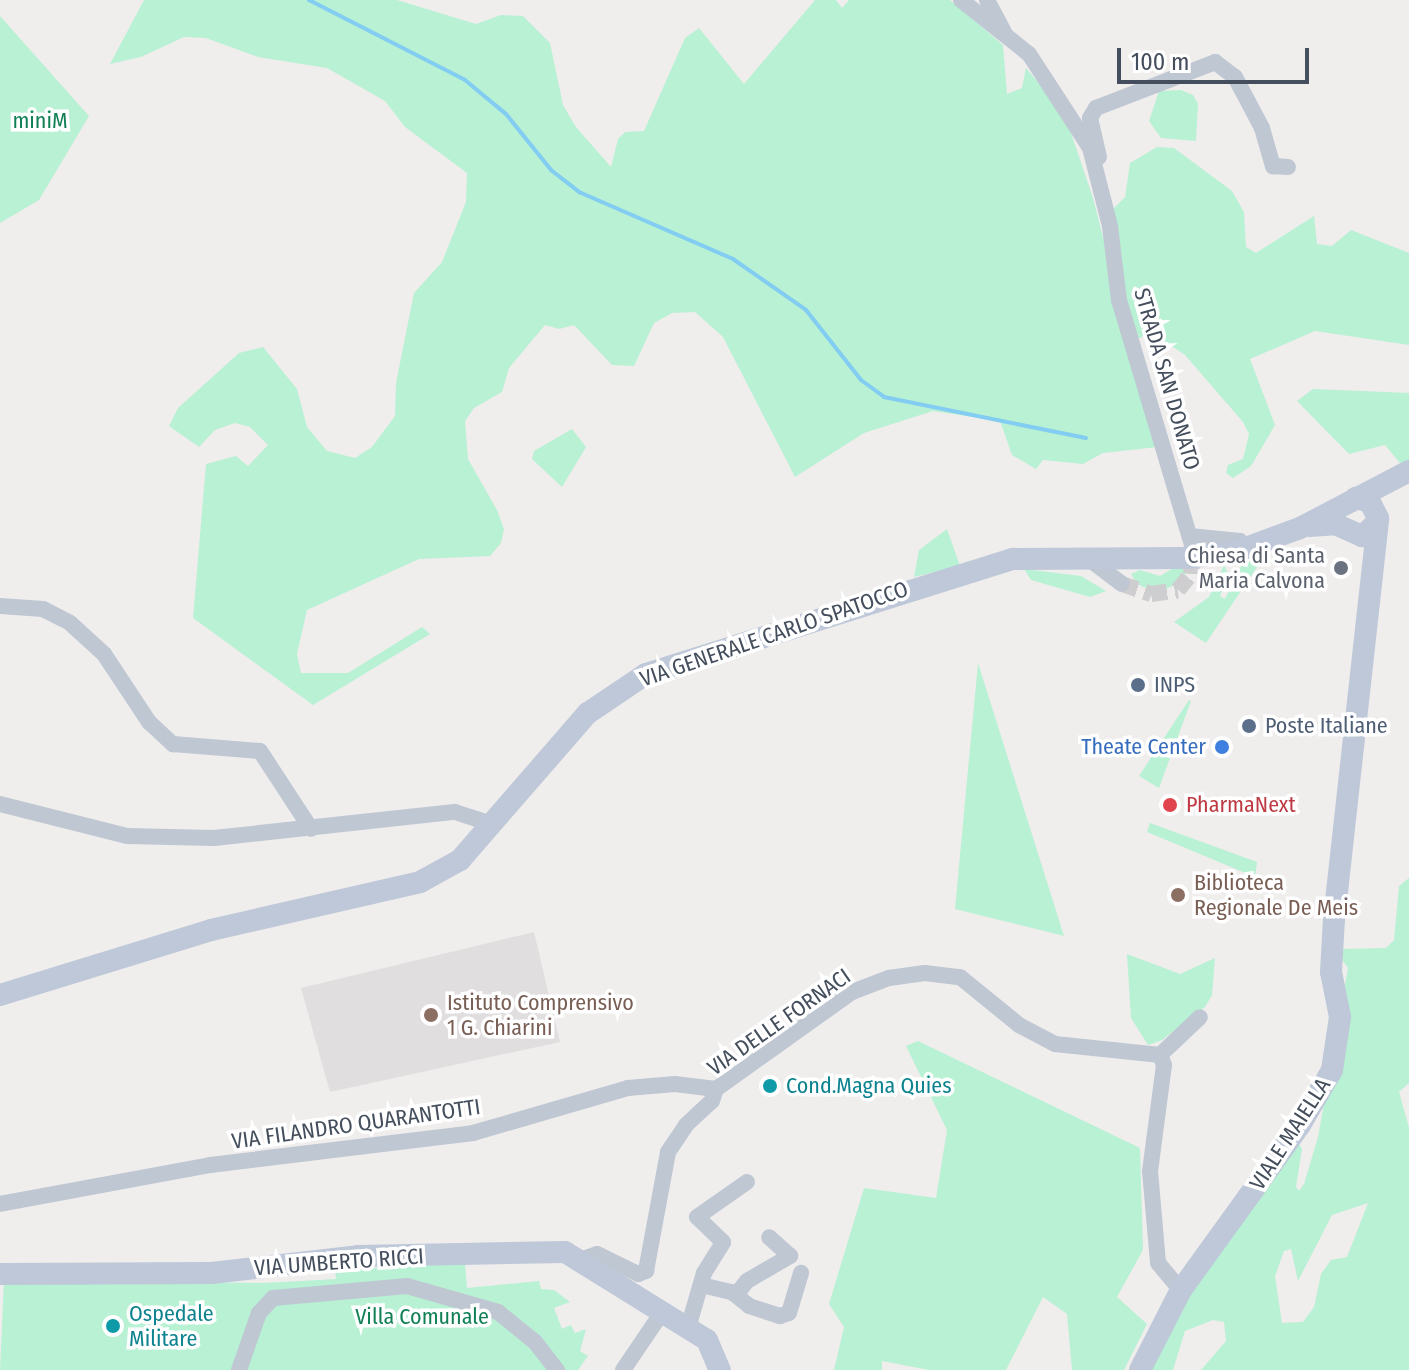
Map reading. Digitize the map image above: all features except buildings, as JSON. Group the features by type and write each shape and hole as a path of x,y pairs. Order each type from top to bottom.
{"main road":[{"name":"VIA GENERALE CARLO SPATOCCO","path":"0,995 211,930 420,882 460,860 588,713 646,674 1027,556 1202,558 1246,549 1300,528 1406,473"},
{"path":"1377,518 1370,502 1350,502 1347,532 1367,535 1406,473"},
{"name":"VIALE MAIELLA","path":"1140,1370 1181,1290 1300,1125 1332,1070 1340,1017 1331,972 1334,919 1377,518"},
{"name":"VIA GENERALE CARLO SPATOCCO","path":"1300,528 1324,524 1347,532"},
{"name":"VIALE MAIELLA","path":"1347,532 1370,581"},
{"name":"VIA UMBERTO RICCI","path":"0,1274 212,1273 374,1256 565,1252 688,1328 716,1350 720,1370"}],"street":[{"name":"STRADA SAN DONATO","path":"961,0 1029,54 1080,126 1100,186"},
{"name":"STRADA SAN DONATO","path":"987,0 1009,40"},
{"name":"STRADA SAN DONATO","path":"1246,549 1240,541 1192,542 1119,300 1100,186 1099,141 1090,118 1096,108 1215,62 1235,77 1262,128 1273,166 1288,167"},
{"path":"0,606 43,609 70,623 104,654 149,722 173,744 260,751 311,829"},
{"path":"0,804 127,836 214,838 455,812 492,824"},
{"name":"VIA DELLE FORNACI","path":"580,1260 597,1254 638,1274 646,1271 668,1152 686,1125 712,1101 716,1089 852,992 889,978 925,973 960,977 1019,1025 1055,1044 1160,1055"},
{"path":"1181,1290 1161,1273 1150,1171 1164,1065 1160,1055 1200,1017"},
{"name":"VIA FILANDRO QUARANTOTTI","path":"0,1204 210,1165 473,1133 628,1088 675,1084 716,1089"},
{"path":"688,1328 701,1285 723,1242 697,1217 747,1182"},
{"path":"736,1295 747,1281 790,1256 769,1237"},
{"path":"701,1285 736,1295 749,1306 780,1316 789,1313 801,1273"},
{"path":"239,1370 259,1313 273,1298 407,1286 498,1312 535,1342 557,1370"},
{"path":"623,1370 663,1311"}],"shaded area":[{"name":"Istituto Comprensivo 1 G. Chiarini","path":"534,932 560,1042 330,1092 301,988"}],"green space":[{"path":"144,0 397,0 476,24 501,15 523,16 550,43 563,105 576,127 611,167 618,139 625,132 644,131 685,38 699,28 744,84 815,0 836,0 842,8 849,0 950,0 1003,45 1007,94 1022,88 1026,68 1065,115 1093,198 1157,447 1103,453 1083,464 1043,460 1036,469 1012,455 1000,421 933,411 864,433 795,477 723,337 695,312 672,313 654,323 634,366 612,365 574,325 559,329 545,325 509,368 502,392 474,408 465,421 468,459 497,510 504,529 501,543 490,556 419,559 307,610 297,654 301,673 348,673 422,627 430,634 313,705 193,618 206,464 236,456 248,466 268,445 250,427 235,423 215,430 199,447 169,426 178,408 239,353 263,347 297,389 307,427 327,451 355,458 372,447 395,416 396,383 414,293 442,262 466,202 467,173 405,127 385,101 327,68 258,57 206,38 184,37 141,57 110,64"},
{"name":"miniM","path":"0,16 89,116 39,200 0,223"},
{"path":"1181,90 1193,95 1198,104 1196,141 1161,138 1149,121 1159,91"},
{"path":"1157,147 1174,148 1232,191 1244,212 1246,247 1256,253 1314,216 1317,244 1332,246 1351,230 1409,253 1409,345 1315,331 1250,359 1275,425 1251,466 1233,478 1226,473 1228,465 1243,459 1249,434 1243,422 1185,355 1151,332 1138,339 1124,300 1110,212 1125,197 1130,163"},
{"path":"1313,389 1409,393 1409,464 1404,468 1385,445 1349,454 1297,401"},
{"path":"572,429 586,447 562,487 532,459 534,451"},
{"path":"947,529 960,566 914,577 919,550"},
{"path":"1255,555 1261,556 1257,567 1206,643 1174,622 1209,597 1224,565 1228,574 1220,596 1225,599 1242,564"},
{"path":"1175,567 1187,567 1183,581 1157,593 1137,584 1131,574 1140,570 1160,576"},
{"path":"1024,569 1081,576 1106,591 1090,597 1031,580"},
{"path":"978,663 1064,936 955,909"},
{"path":"1191,701 1159,788 1139,776"},
{"path":"1150,823 1257,862 1255,877 1147,832"},
{"path":"1409,878 1409,1083 1399,1092 1409,1128 1409,1370 1201,1370 1226,1341 1224,1322 1213,1320 1185,1331 1173,1370 1144,1370 1186,1286 1298,1142 1302,1149 1296,1187 1299,1191 1304,1184 1318,1137 1348,968 1338,954 1341,949 1386,948 1394,940 1399,886","holes":["1368,1203 1347,1257 1331,1260 1321,1274 1314,1307 1303,1322 1282,1323 1275,1276 1284,1251 1291,1249 1298,1281 1332,1215"]},
{"path":"1127,954 1180,974 1215,958 1212,995 1205,1007 1162,1040 1148,1045 1131,1018"},
{"path":"918,1041 1140,1148 1143,1250 1117,1297 1147,1324 1124,1370 1072,1370 1067,1314 1043,1297 1006,1370 929,1370 882,1361 882,1370 834,1370 844,1327 829,1304 864,1188 936,1198 947,1130 906,1046"},
{"name":"Villa Comunale","path":"465,1263 467,1288 539,1281 541,1289 554,1290 570,1302 554,1308 562,1329 571,1325 575,1333 586,1329 580,1351 588,1356 578,1370 0,1370 4,1279 264,1283 336,1279 335,1270"}],"waterway":[{"path":"309,0 465,80 506,114 551,170 579,192 733,259 806,310 861,380 884,397 1086,438"}],"tunnel":[{"path":"1122,584 1151,594 1178,590 1191,574 1193,549"}],"place":[{"name":"Chiesa di Santa Maria Calvona","path":"1341,568"},
{"name":"INPS","path":"1138,685"},
{"name":"Poste Italiane","path":"1249,726"},
{"name":"Theate Center","path":"1222,747"},
{"name":"PharmaNext","path":"1170,805"},
{"name":"Biblioteca Regionale De Meis","path":"1178,895"},
{"name":"Istituto Comprensivo 1 G. Chiarini","path":"431,1015"},
{"name":"Cond.Magna Quies","path":"770,1086"},
{"name":"Ospedale Militare","path":"113,1326"}]}
